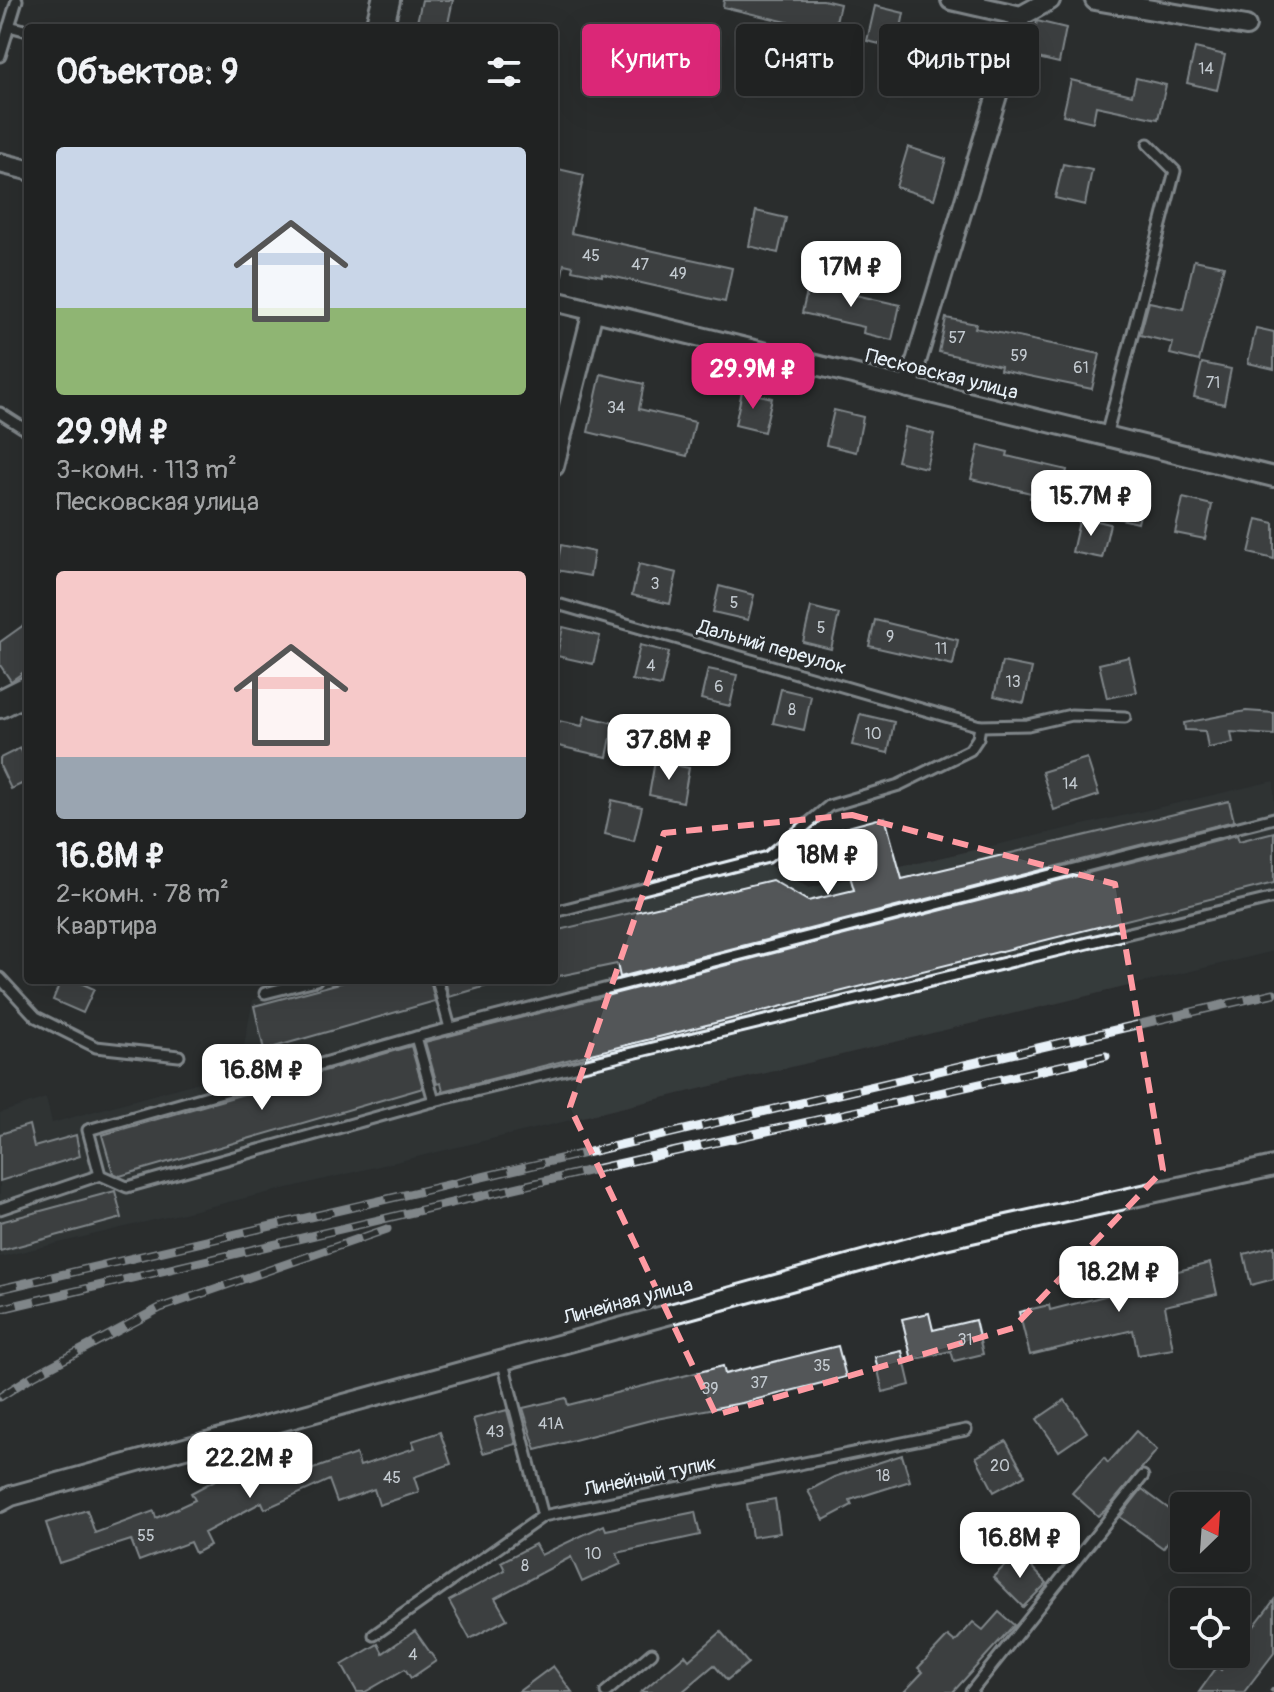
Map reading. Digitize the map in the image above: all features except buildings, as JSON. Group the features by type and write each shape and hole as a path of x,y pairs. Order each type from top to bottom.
{"street":[{"path":"380,24 386,0"},
{"path":"951,0 1021,16 1050,0"},
{"path":"1095,0 1246,26"},
{"path":"908,388 1021,16"},
{"path":"0,163 24,169"},
{"name":"Песковская улица","path":"558,302 1274,477"},
{"path":"558,450 593,311"},
{"path":"0,704 24,692"},
{"name":"Линейная улица","path":"0,1502 11,1496 935,1241 1274,1166"}],"lane":[{"path":"0,56 17,0"},
{"path":"9,26 24,30"},
{"path":"1106,436 1175,171 1148,144"},
{"path":"0,413 24,428"},
{"name":"Дальний переулок","path":"558,604 980,726 1028,725 1071,715 1125,717"},
{"path":"558,911 768,857 829,806 899,785 970,750 978,738 980,726"},
{"path":"100,1175 88,1130 450,1028 1274,818"},
{"path":"0,1209 100,1175 127,1187 434,1101 1274,898"},
{"path":"0,978 36,1017 96,1047 179,1056"},
{"path":"265,993 300,984"},
{"path":"438,984 450,1028"},
{"path":"416,1037 434,1101"},
{"path":"502,1359 543,1516"},
{"name":"Линейный тупик","path":"374,1635 543,1516 966,1430"},
{"path":"971,1692 1143,1476"},
{"path":"606,1692 652,1653"}],"highlighted area":[{"path":"852,815 1115,884 1163,1170 1013,1328 716,1415 570,1107 664,833"}],"shaded area":[{"path":"1274,781 1274,951 0,1257 0,1113 46,1098 52,1123 239,1071 253,1000 314,984 558,984 558,919 767,864 809,888"}],"railway":[{"path":"0,1289 1274,993"},
{"path":"0,1309 600,1168 1106,1056"},
{"path":"0,1397 31,1377 160,1308 387,1229"}]}
